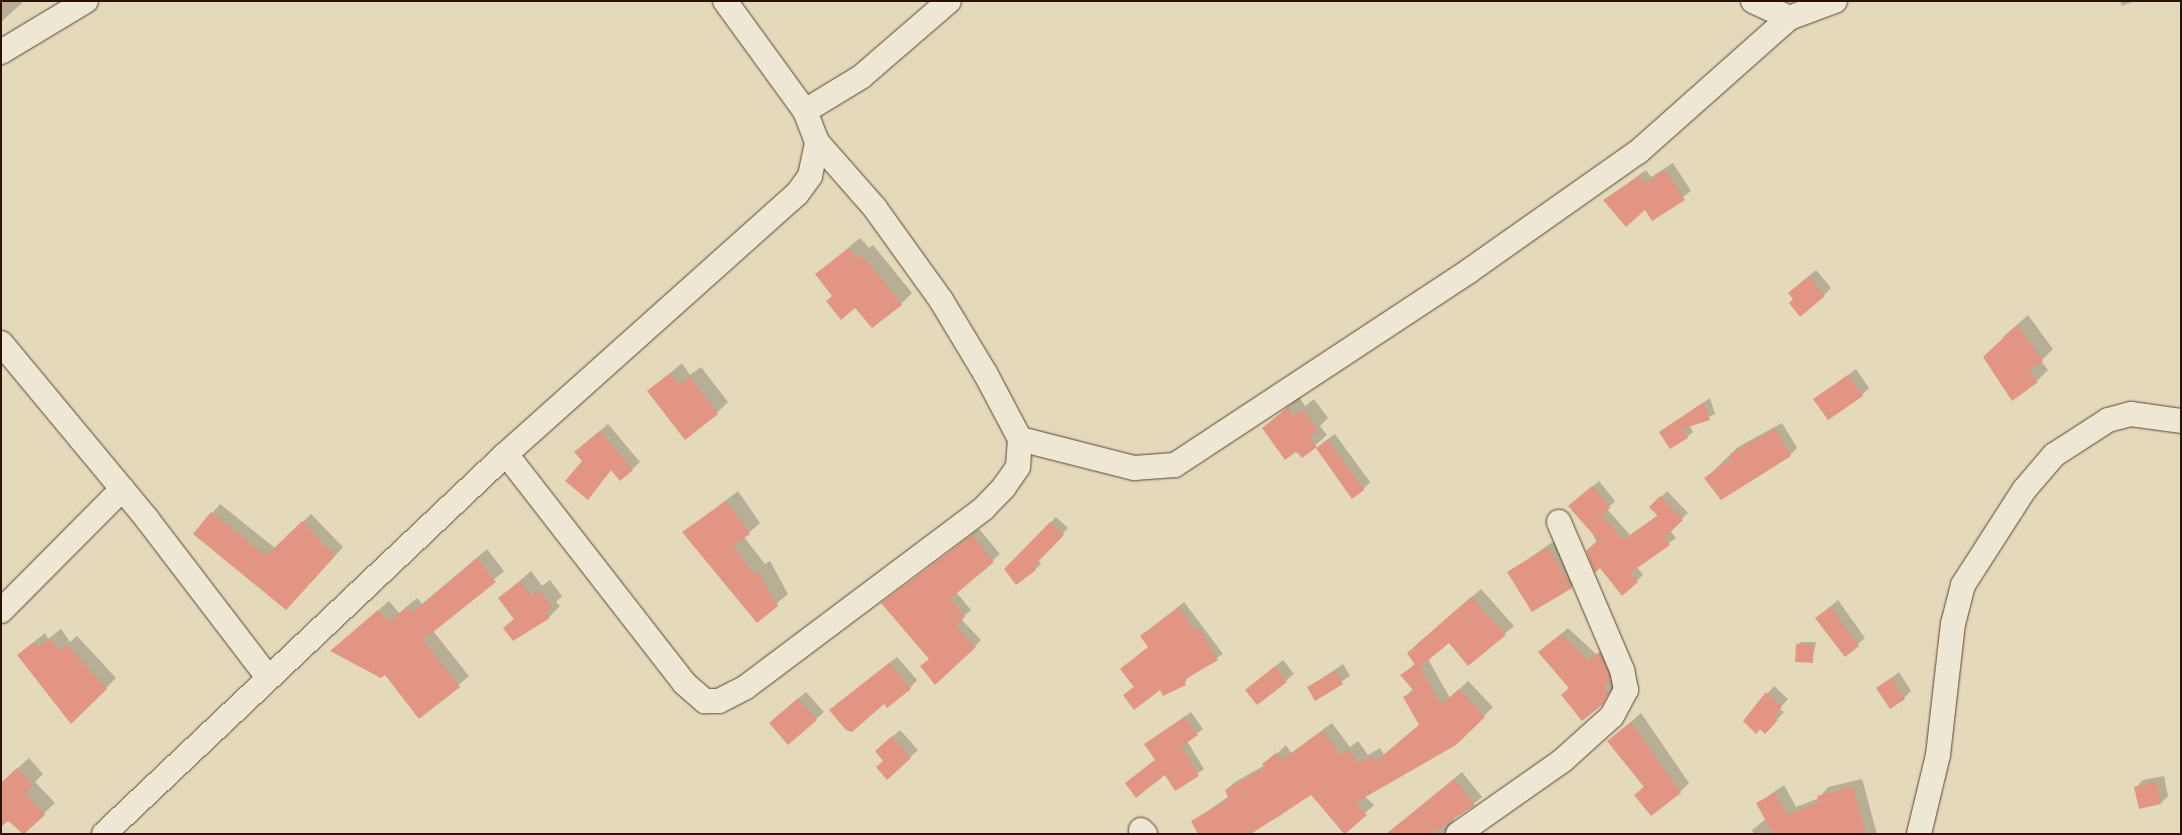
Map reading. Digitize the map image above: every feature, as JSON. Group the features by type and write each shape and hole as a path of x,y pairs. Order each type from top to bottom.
{"street":[{"path":"1,52 86,1"},
{"path":"506,454 684,683 705,701 719,701 746,687 984,508 1018,466 1020,439 941,300 875,208 817,142 805,111 724,1"},
{"path":"805,111 861,77 949,1"},
{"path":"1753,1 1789,18"},
{"path":"1020,439 1134,468 1175,465 1469,271 1638,152 1789,18 1835,1"},
{"path":"104,834 506,454 797,194 810,176 817,142"},
{"path":"1,343 122,489 268,677"},
{"path":"1919,834 1938,755 1953,624 1967,577 2024,490 2074,440 2108,420 2131,414 2181,421"},
{"path":"1,611 122,489"},
{"path":"1458,834 1562,760 1612,716 1626,690 1622,670 1560,522"}],"building":[{"path":"1665,170 1685,200 1652,221 1645,210 1626,227 1603,200 1639,176 1644,184"},
{"path":"849,248 857,258 862,255 902,305 872,328 855,308 841,320 826,301 832,296 815,274"},
{"path":"1809,276 1825,296 1800,317 1789,303 1793,299 1788,293"},
{"path":"2017,325 2043,361 2029,370 2038,382 2012,401 1983,357"},
{"path":"670,373 679,385 690,377 718,414 685,440 647,391"},
{"path":"1848,375 1863,396 1828,420 1813,399"},
{"path":"1704,402 1710,420 1682,429 1688,438 1670,449 1659,432"},
{"path":"1288,407 1294,416 1303,409 1318,430 1309,437 1317,447 1302,458 1297,451 1285,460 1262,428"},
{"path":"1775,429 1791,456 1721,500 1704,478 1732,458 1730,454"},
{"path":"600,431 633,470 620,481 611,470 588,500 565,481 582,461 574,452"},
{"path":"1328,440 1364,490 1352,499 1316,448"},
{"path":"1592,486 1610,508 1602,515 1623,540 1658,516 1649,507 1660,496 1683,520 1665,537 1670,545 1630,573 1638,582 1622,596 1600,568 1595,573 1586,551 1598,540 1568,506"},
{"path":"726,501 750,534 733,546 754,574 758,571 778,606 757,623 682,532"},
{"path":"211,512 266,556 302,521 335,556 286,610 193,534"},
{"path":"1050,522 1064,535 1033,567 1036,570 1016,585 1004,569"},
{"path":"972,535 994,562 950,599 965,617 955,626 976,647 935,685 920,666 929,659 881,603"},
{"path":"1548,547 1572,588 1532,612 1507,572"},
{"path":"477,558 496,582 423,640 460,687 419,719 385,675 381,678 330,651 378,610 389,622 407,607 412,613"},
{"path":"520,581 531,596 539,590 552,608 545,612 550,618 513,641 503,628 514,619 498,598"},
{"path":"1471,597 1506,635 1468,666 1449,643 1420,667 1441,705 1459,689 1485,717 1456,745 1355,803 1367,815 1345,834 1311,795 1251,834 1198,834 1191,821 1229,799 1225,790 1265,768 1262,764 1276,753 1282,760 1323,731 1341,755 1348,749 1359,763 1371,756 1375,762 1419,725 1403,697 1414,691 1400,675 1415,665 1407,653"},
{"path":"1179,607 1194,630 1199,628 1218,660 1184,680 1186,685 1163,696 1160,690 1134,710 1123,695 1134,687 1120,669 1148,647 1140,636"},
{"path":"1830,607 1859,646 1845,657 1815,618"},
{"path":"1561,634 1588,660 1600,653 1609,674 1610,681 1603,686 1609,693 1603,704 1582,721 1561,695 1569,688 1538,652"},
{"path":"50,638 59,651 67,645 107,689 71,724 17,655 34,642 38,648"},
{"path":"1796,644 1813,645 1813,663 1795,662"},
{"path":"889,663 911,689 887,708 884,704 852,732 846,730 829,710"},
{"path":"1275,666 1287,682 1257,705 1245,690"},
{"path":"1335,671 1343,684 1315,701 1307,687"},
{"path":"1891,678 1905,699 1890,709 1876,688"},
{"path":"1766,692 1782,707 1773,717 1778,720 1765,734 1760,729 1756,734 1743,721"},
{"path":"798,698 817,720 788,745 769,723"},
{"path":"1185,717 1198,735 1181,747 1199,776 1175,791 1165,775 1136,798 1125,783 1155,760 1144,744"},
{"path":"1631,722 1681,793 1651,816 1634,795 1644,787 1607,741"},
{"path":"892,736 911,758 887,780 876,767 883,761 875,751"},
{"path":"17,768 33,785 25,793 45,815 24,834 8,821 1,827 1,783"},
{"path":"1454,779 1475,805 1431,834 1386,834"},
{"path":"2157,782 2161,804 2139,809 2134,787"},
{"path":"1853,787 1866,834 1773,834 1756,803 1775,793 1787,815 1819,802 1817,796"}]}
